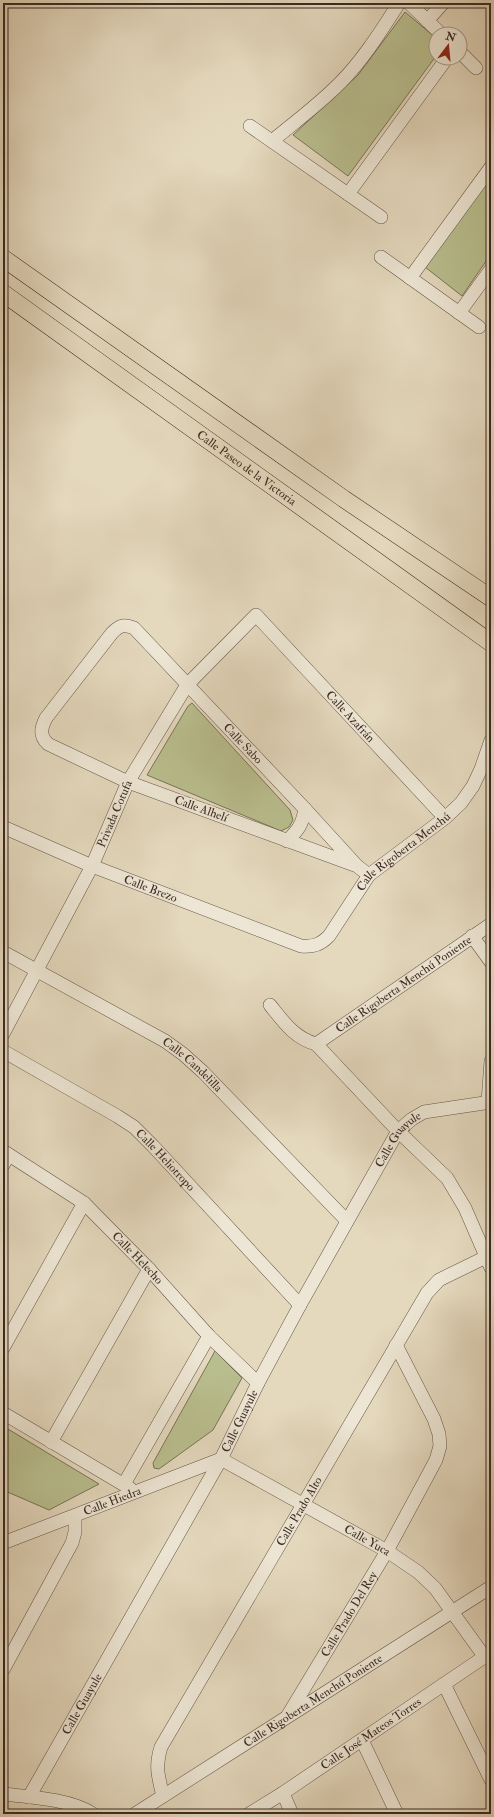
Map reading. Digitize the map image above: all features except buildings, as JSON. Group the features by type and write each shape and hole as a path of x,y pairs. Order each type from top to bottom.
{"main road":[{"path":"3,258 344,499 491,598"},
{"name":"Calle Paseo de la Victoria","path":"3,293 491,643"}],"street":[{"path":"272,141 319,103 340,83 375,40 399,3"},
{"path":"409,3 432,26"},
{"path":"427,21 443,3"},
{"path":"468,60 476,68"},
{"path":"348,194 441,66"},
{"path":"250,126 381,217"},
{"path":"410,278 491,167"},
{"path":"381,257 479,327"},
{"path":"459,313 491,269"},
{"name":"Privada Cotufa","path":"3,1034 92,866 128,782 187,685 256,615"},
{"name":"Calle Azafrán","path":"256,615 445,818"},
{"name":"Calle Sabo","path":"48,744 42,738 41,728 46,718 112,633 119,626 126,625 134,628 357,866 369,875"},
{"name":"Calle Rigoberta Menchú","path":"301,946 312,947 322,943 329,936 369,875 445,818 461,803 473,786 491,740"},
{"name":"Calle Alhelí","path":"48,744 128,782 357,866"},
{"path":"287,840 303,823 305,809"},
{"name":"Calle Brezo","path":"3,827 92,866 301,946"},
{"name":"Calle Rigoberta Menchú Poniente","path":"316,1044 491,924"},
{"path":"472,936 491,962"},
{"name":"Calle Candelilla","path":"3,952 165,1041 183,1054 347,1221"},
{"path":"270,1005 298,1037 316,1044 398,1131 447,1178 465,1208 488,1263"},
{"name":"Calle Heliotropo","path":"3,1051 134,1127 154,1146 300,1304"},
{"path":"490,1102 491,1061"},
{"name":"Calle Guayule","path":"30,1797 221,1459 258,1383 300,1304 398,1131 412,1119 424,1112 490,1102"},
{"name":"Calle Helecho","path":"5,1157 84,1203 149,1269 209,1336 258,1383"},
{"path":"3,1348 84,1203"},
{"name":"Calle Prado Alto","path":"163,1796 157,1773 157,1759 161,1747 427,1293 439,1280 488,1263"},
{"path":"51,1442 149,1269"},
{"path":"124,1484 209,1336"},
{"name":"Calle Prado Del Rey","path":"287,1716 387,1551 436,1460 440,1446 439,1434 434,1419 396,1345"},
{"path":"3,1413 138,1493"},
{"name":"Calle Yuca","path":"221,1459 387,1551 418,1572 435,1588 452,1612 487,1654"},
{"name":"Calle Hiedra","path":"3,1543 138,1493 221,1459"},
{"path":"3,1670 72,1543 75,1532 75,1516"},
{"name":"Calle Rigoberta Menchú Poniente","path":"135,1814 491,1587"},
{"name":"Calle José Mateos Torres","path":"249,1814 362,1740 487,1654"},
{"path":"444,1684 491,1780"},
{"path":"362,1740 397,1814"},
{"path":"283,1793 292,1814"},
{"path":"3,1794 30,1797 84,1808 93,1814"}],"green space":[{"path":"405,12 428,31 429,66 348,176 293,135 358,75"},
{"path":"491,178 491,254 462,296 425,267"},
{"path":"192,703 290,810 293,820 289,827 281,831 147,775 188,706"},
{"path":"215,1351 242,1378 213,1430 159,1469 154,1468 153,1463"},
{"path":"3,1426 99,1484 49,1510 3,1490"}]}
